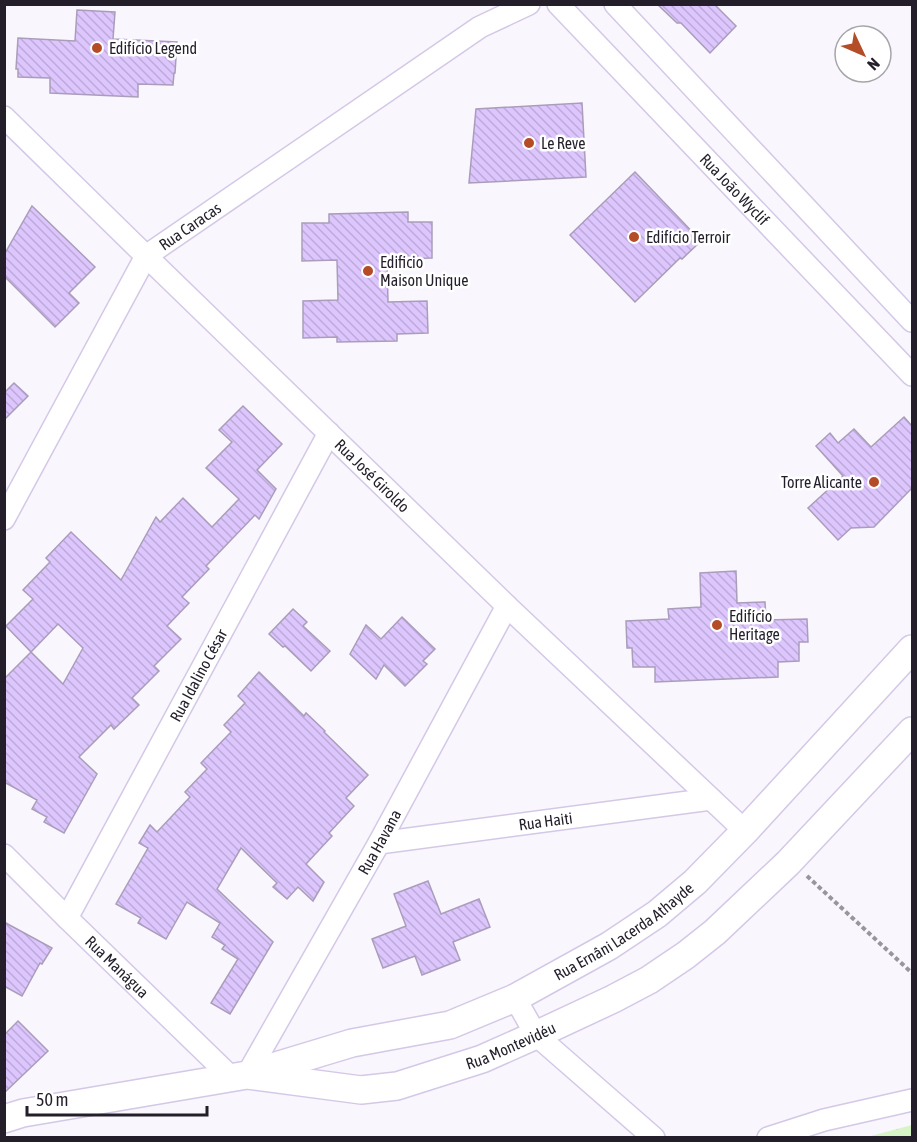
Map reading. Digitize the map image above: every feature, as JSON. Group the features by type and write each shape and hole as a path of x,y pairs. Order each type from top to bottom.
{"street":[{"name":"Rua Caracas","path":"480,27 495,4"},
{"name":"Rua Caracas","path":"4,519 146,256 480,27 529,4"},
{"name":"Rua João Wyclif","path":"558,4 912,375"},
{"path":"615,4 912,321"},
{"name":"Rua José Giroldo","path":"4,117 507,606 745,831"},
{"name":"Rua Idalino César","path":"68,918 328,433"},
{"name":"Rua Havana","path":"239,1077 379,843 507,606"},
{"name":"Rua Ernâni Lacerda Athayde","path":"239,1077 352,1044 450,1025 515,998 609,946 657,914 694,882 745,831 912,649"},
{"name":"Rua Montevidéu","path":"4,1119 23,1113 239,1077 361,1090 397,1086 482,1059 613,999 686,956 715,932 788,863 912,730"},
{"name":"Rua Haiti","path":"379,843 711,799"},
{"name":"Rua Manágua","path":"4,855 68,918 239,1077"},
{"path":"515,998 536,1035 654,1137"},
{"path":"768,1137 824,1120 912,1100"}],"green space":[{"path":"912,1125 912,1137 867,1137"}],"building":[{"path":"657,4 714,4 736,26 710,53 681,23 677,23"},
{"name":"Edifício Legend","path":"77,10 115,12 113,39 177,42 173,85 138,84 138,97 50,93 50,78 18,77 18,69 16,69 18,38 75,41"},
{"name":"Le Reve","path":"582,103 586,177 469,183 476,109"},
{"name":"Edifício Terroir","path":"635,172 701,241 635,302 570,235"},
{"path":"32,206 95,267 69,293 79,303 55,327 4,276 4,255"},
{"name":"Edificio Maison Unique","path":"408,212 408,222 432,222 432,258 387,259 388,302 427,301 428,333 397,334 397,341 337,342 337,337 303,338 303,301 338,300 337,260 302,261 302,223 329,223 329,214"},
{"path":"14,383 28,396 4,420 4,393"},
{"path":"243,406 282,444 257,470 276,489 259,519 255,515 206,566 209,569 182,597 189,603 167,626 181,639 154,666 159,671 132,698 139,705 114,729 111,725 79,757 97,774 64,833 44,822 47,817 32,809 37,800 4,782 4,679 31,652 6,626 33,599 23,590 50,562 46,558 71,532 121,580 156,517 160,522 183,498 212,527 239,499 206,468 232,442 219,430","holes":["58,624 83,648 63,684 31,652"]},
{"name":"Torre Alicante","path":"904,417 912,426 912,488 874,527 851,528 838,540 808,508 843,476 816,446 830,433 838,443 854,429 871,447"},
{"name":"Edifício Heritage","path":"736,571 737,603 765,602 766,620 807,619 808,642 799,642 799,661 778,662 778,677 655,682 655,667 633,667 632,648 627,648 626,621 669,619 668,609 701,607 700,573"},
{"path":"293,609 307,622 303,626 330,651 311,671 269,634"},
{"path":"402,617 435,649 423,661 427,664 405,686 384,665 376,679 350,654 366,625 381,639"},
{"path":"259,672 304,716 306,713 368,775 346,798 354,806 329,833 332,836 306,864 324,882 313,901 298,887 287,899 273,887 277,883 241,848 217,889 273,942 230,1014 211,1003 238,959 222,949 225,945 212,937 220,923 187,902 166,939 138,923 141,918 116,904 148,848 139,843 150,825 157,832 190,797 185,792 207,769 201,763 231,732 224,725 245,703 238,696"},
{"path":"428,881 441,914 479,899 490,927 453,942 460,960 422,975 415,956 383,968 372,939 406,926 394,894"},
{"path":"4,922 52,948 42,964 40,963 22,996 4,986"},
{"path":"18,1021 48,1051 4,1093 4,1035"}],"place":[{"name":"Edifício Legend","path":"97,48"},
{"name":"Le Reve","path":"529,143"},
{"name":"Edifício Terroir","path":"634,237"},
{"name":"Edificio Maison Unique","path":"368,271"},
{"name":"Torre Alicante","path":"874,482"},
{"name":"Edifício Heritage","path":"717,625"}]}
